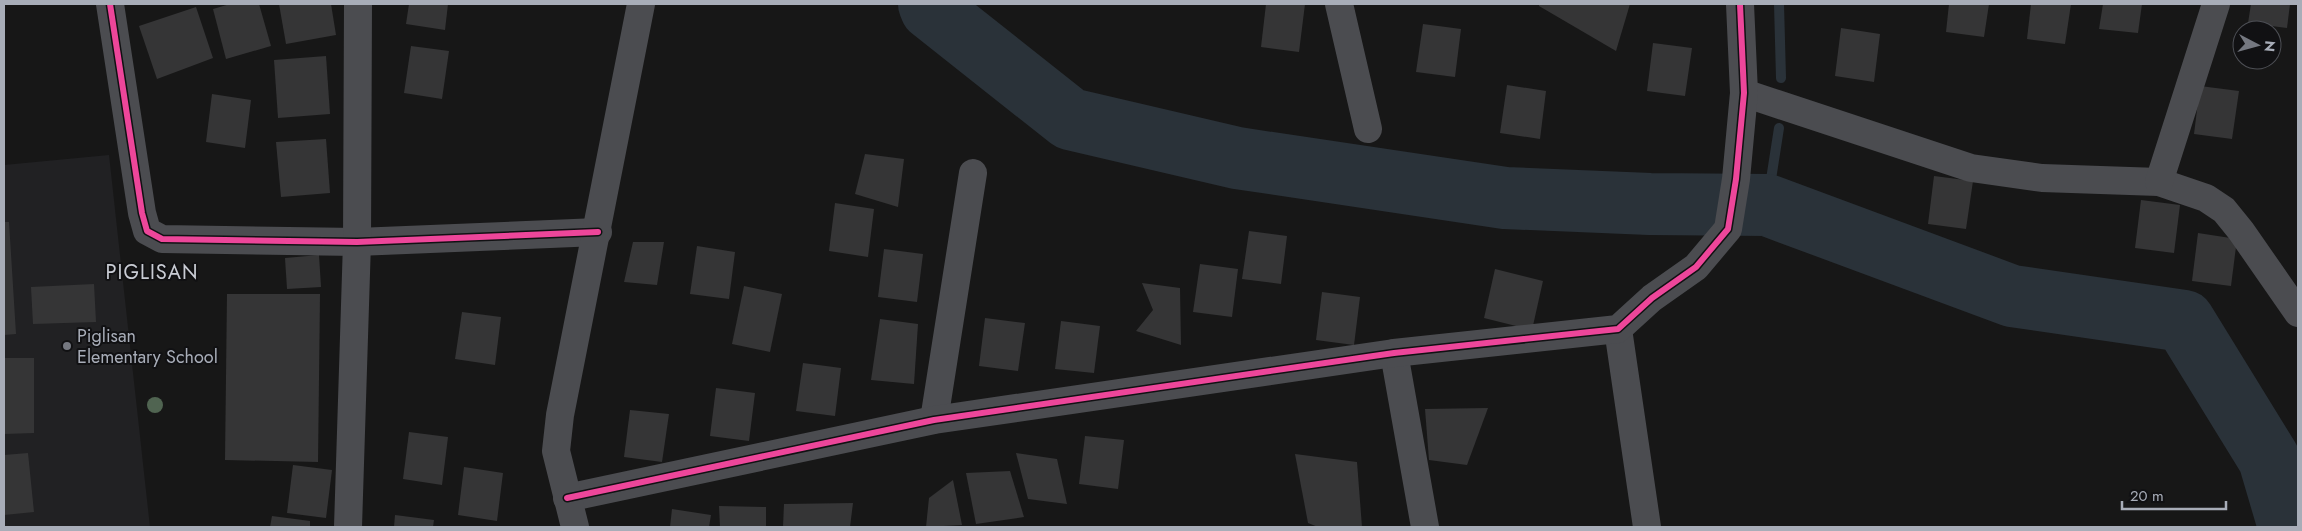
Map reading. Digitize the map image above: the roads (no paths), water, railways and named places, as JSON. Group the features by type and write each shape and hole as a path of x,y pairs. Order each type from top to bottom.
{"street":[{"path":"110,4 142,213 147,231 162,239 357,242 598,232"},
{"path":"348,527 357,242 358,4"},
{"path":"575,527 556,451 560,414 598,232 641,4"},
{"path":"1340,4 1368,129"},
{"path":"567,498 934,420 1394,352 1618,329 1652,298 1696,267 1728,229 1736,179 1744,93 1740,4"},
{"path":"2159,182 2216,4"},
{"path":"1744,93 1971,168 2042,178 2159,182 2206,198 2224,210 2241,231 2298,313"},
{"path":"934,420 974,173"},
{"path":"1618,329 1647,527"},
{"path":"1394,352 1425,527"}],"waterway":[{"path":"929,4 931,9 1070,119 1237,158 1505,198 1650,204 1767,205 2012,296 2184,321 2269,459 2289,527"},
{"path":"1779,4 1781,78"},
{"path":"1767,205 1779,128"}],"place":[{"name":"Piglisan Elementary School","path":"67,346"}],"district":[{"name":"PIGLISAN","path":"152,272"}]}
